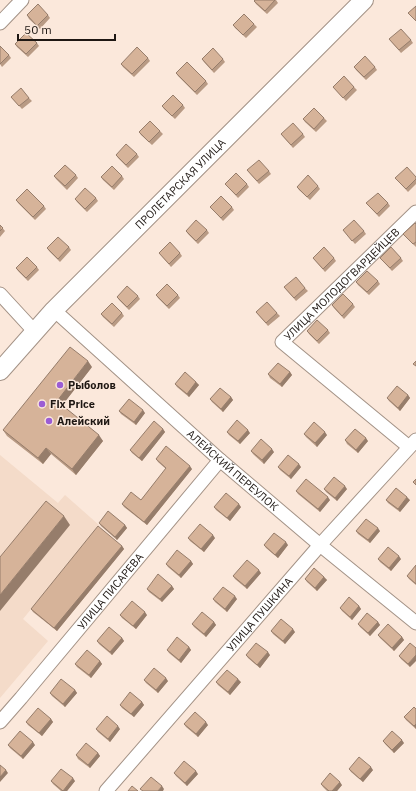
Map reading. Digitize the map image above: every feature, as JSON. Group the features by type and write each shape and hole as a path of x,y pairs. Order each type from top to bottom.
{"main road":[{"name":"ПРОЛЕТАРСКАЯ УЛИЦА","path":"0,371 54,310 364,0"}],"street":[{"path":"0,23 22,0"},
{"name":"УЛИЦА МОЛОДОГВАРДЕЙЦЕВ","path":"413,444 282,342 416,212"},
{"path":"0,294 35,332"},
{"name":"АЛЕЙСКИЙ ПЕРЕУЛОК","path":"54,310 220,460 416,624"},
{"name":"УЛИЦА ПУШКИНА","path":"106,791 320,545 413,444"},
{"name":"УЛИЦА ПИСАРЕВА","path":"0,722 220,460"}],"shaded area":[{"path":"0,455 58,503 65,495 99,525 23,619 48,641 0,698"}],"building":[{"path":"275,0 265,11 254,1"},
{"path":"38,4 48,15 37,26 27,15"},
{"path":"416,6 416,21 408,13"},
{"path":"244,14 254,24 243,35 233,25"},
{"path":"401,29 411,40 399,50 389,39"},
{"path":"26,33 37,43 26,54 15,44"},
{"path":"0,46 9,55 0,64"},
{"path":"137,47 148,58 132,74 121,64"},
{"path":"213,48 223,59 212,70 202,59"},
{"path":"365,56 375,67 364,77 354,67"},
{"path":"187,62 206,81 195,92 176,73"},
{"path":"344,76 354,87 343,98 333,87"},
{"path":"21,88 29,98 19,106 11,97"},
{"path":"173,95 183,105 172,116 162,106"},
{"path":"314,108 324,118 314,129 303,119"},
{"path":"150,121 160,131 149,142 139,132"},
{"path":"293,123 303,134 291,145 281,134"},
{"path":"126,144 137,154 126,165 116,155"},
{"path":"259,160 269,171 257,181 247,170"},
{"path":"65,165 76,175 65,186 54,176"},
{"path":"112,166 122,176 112,187 101,177"},
{"path":"407,167 416,179 406,189 395,178"},
{"path":"236,173 247,184 236,195 225,184"},
{"path":"308,175 318,186 307,197 297,187"},
{"path":"85,188 96,198 85,209 75,199"},
{"path":"27,189 44,206 33,217 16,200"},
{"path":"378,193 388,203 377,214 366,203"},
{"path":"221,196 232,207 221,218 210,207"},
{"path":"196,220 207,230 196,241 186,231"},
{"path":"354,220 364,231 352,241 343,230"},
{"path":"415,223 416,242 413,244 403,234"},
{"path":"58,237 69,247 58,259 47,248"},
{"path":"170,242 180,253 169,264 159,253"},
{"path":"324,247 334,258 323,269 313,258"},
{"path":"391,247 401,258 390,268 380,258"},
{"path":"27,257 37,267 26,278 16,268"},
{"path":"367,271 378,281 367,292 356,282"},
{"path":"296,277 305,288 294,298 284,287"},
{"path":"167,284 178,295 167,306 156,295"},
{"path":"127,286 138,296 127,307 117,297"},
{"path":"343,294 353,304 342,316 332,305"},
{"path":"267,302 277,313 266,323 256,312"},
{"path":"112,303 122,313 112,324 101,314"},
{"path":"317,320 328,330 317,341 307,331"},
{"name":"Алейский","path":"70,347 88,361 57,401 99,435 72,469 46,448 38,458 3,430"},
{"path":"278,363 290,372 280,384 268,374"},
{"path":"185,372 196,382 187,394 175,384"},
{"path":"397,386 408,395 398,408 387,398"},
{"path":"220,388 231,397 221,409 210,399"},
{"path":"129,399 143,410 134,422 119,411"},
{"path":"237,420 248,430 238,441 227,432"},
{"path":"154,421 163,429 139,458 130,450"},
{"path":"314,422 325,432 315,443 304,434"},
{"path":"355,429 366,438 356,450 345,440"},
{"path":"261,439 272,449 262,460 251,451"},
{"path":"166,446 190,466 144,522 122,504 131,492 141,500 166,468 156,459"},
{"path":"288,455 299,464 289,476 278,467"},
{"path":"334,477 345,486 335,498 324,489"},
{"path":"306,479 328,497 318,509 296,491"},
{"path":"396,488 407,497 398,509 386,500"},
{"path":"226,493 239,504 227,518 214,507"},
{"path":"46,501 64,516 0,595 0,557"},
{"path":"108,511 125,525 115,537 99,523"},
{"path":"366,519 378,528 368,540 356,531"},
{"path":"200,524 213,535 201,549 188,538"},
{"path":"98,526 122,546 54,628 31,609"},
{"path":"274,533 286,542 275,555 264,545"},
{"path":"388,547 399,556 389,568 378,559"},
{"path":"177,550 191,561 179,575 166,564"},
{"path":"247,560 259,570 245,586 233,576"},
{"path":"416,565 416,584 407,576"},
{"path":"314,568 324,577 315,588 305,579"},
{"path":"158,574 172,586 160,599 147,589"},
{"path":"223,587 235,596 225,609 213,599"},
{"path":"349,597 359,606 350,617 340,608"},
{"path":"132,601 145,612 133,626 120,615"},
{"path":"202,612 214,622 204,634 192,624"},
{"path":"367,613 378,622 368,633 358,624"},
{"path":"281,619 293,629 283,641 271,631"},
{"path":"388,624 402,637 392,648 378,635"},
{"path":"109,627 122,638 110,652 97,641"},
{"path":"177,637 189,647 179,660 167,650"},
{"path":"256,643 268,652 257,665 246,655"},
{"path":"410,643 416,648 416,655 408,664 399,656"},
{"path":"87,650 100,661 89,675 75,664"},
{"path":"154,668 166,678 156,690 144,680"},
{"path":"227,670 238,679 228,692 216,682"},
{"path":"61,679 75,690 63,704 50,693"},
{"path":"130,692 142,702 131,714 120,705"},
{"path":"414,707 416,709 416,724 414,726 404,717"},
{"path":"38,708 51,719 39,733 26,722"},
{"path":"195,712 206,722 196,734 184,724"},
{"path":"107,716 118,726 108,739 96,729"},
{"path":"20,731 33,742 21,756 8,745"},
{"path":"392,731 402,740 392,750 383,741"},
{"path":"86,743 98,753 88,765 76,755"},
{"path":"359,757 371,767 360,779 349,769"},
{"path":"184,761 196,771 185,783 174,773"},
{"path":"0,765 6,770 0,777"},
{"path":"61,769 73,778 63,791 51,781"},
{"path":"330,773 340,782 332,791 329,791 321,784"},
{"path":"151,777 162,786 158,791 143,791 140,789"},
{"path":"132,786 138,791 128,791"}],"place":[{"name":"Рыболов","path":"60,385"},
{"name":"Fix Price","path":"42,404"},
{"name":"Алейский","path":"49,421"}]}
